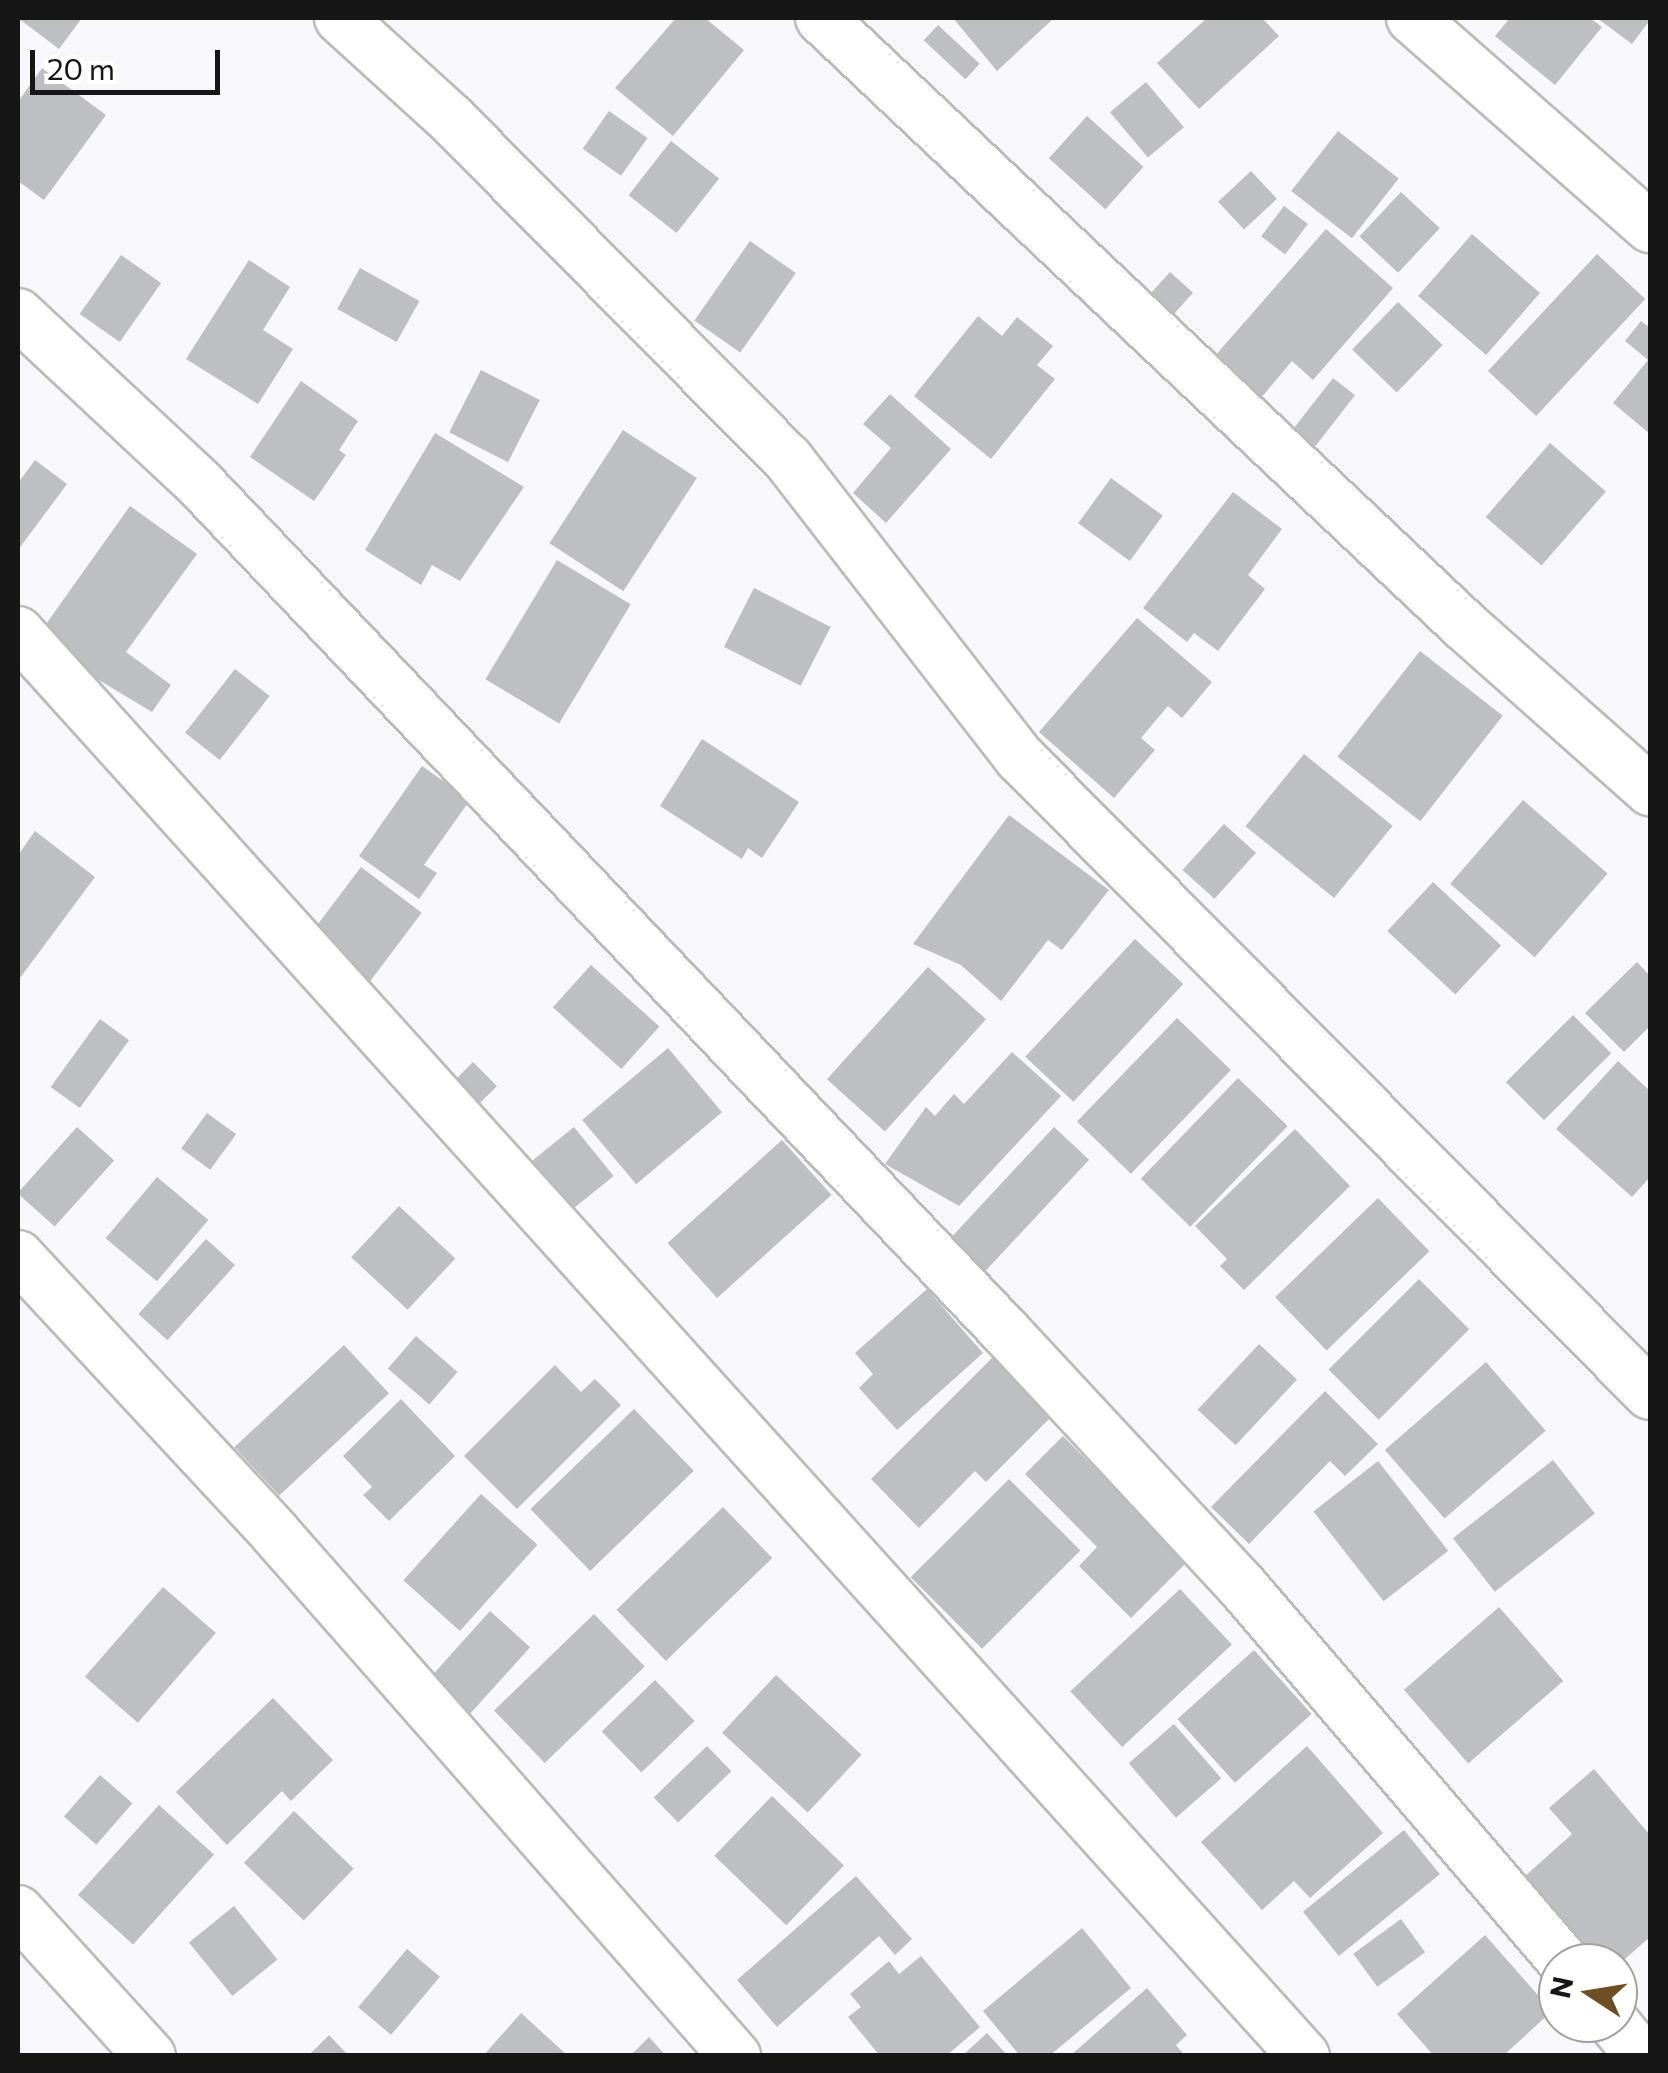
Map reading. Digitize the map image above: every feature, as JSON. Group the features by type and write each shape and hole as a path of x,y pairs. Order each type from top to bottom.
{"street":[{"path":"340,18 451,119 787,458 1020,758 1650,1394"},
{"path":"821,18 1464,625 1650,790"},
{"path":"1412,18 1650,227"},
{"path":"18,314 200,484 1031,1359 1242,1586 1548,1943"},
{"path":"18,632 1304,2056"},
{"path":"18,1256 275,1533 735,2056"},
{"path":"18,1911 150,2056"}],"building":[{"path":"18,18 82,18 59,49"},
{"path":"676,18 705,18 744,50 673,136 615,88"},
{"path":"953,18 1054,18 997,71"},
{"path":"1207,18 1262,18 1279,36 1199,109 1157,63"},
{"path":"1510,18 1590,18 1602,27 1555,85 1495,36"},
{"path":"1597,18 1650,18 1650,20 1632,44"},
{"path":"938,25 980,64 965,79 924,40"},
{"path":"42,68 106,115 44,200 18,181 18,102"},
{"path":"1146,82 1184,127 1148,157 1110,112"},
{"path":"609,111 648,138 621,176 583,149"},
{"path":"1087,116 1143,167 1105,209 1049,158"},
{"path":"1338,131 1399,178 1352,238 1291,191"},
{"path":"671,141 719,179 677,233 629,195"},
{"path":"1251,171 1277,199 1244,229 1218,202"},
{"path":"1401,192 1440,228 1398,273 1359,237"},
{"path":"1284,206 1308,224 1285,254 1261,236"},
{"path":"1326,229 1393,288 1313,380 1292,361 1261,398 1214,357"},
{"path":"1472,234 1540,293 1486,355 1418,296"},
{"path":"750,241 796,273 740,353 694,320"},
{"path":"1597,254 1645,299 1536,416 1488,371"},
{"path":"121,255 161,283 120,342 80,314"},
{"path":"249,260 290,287 263,330 293,349 258,404 186,359"},
{"path":"360,268 419,301 397,342 337,309"},
{"path":"1170,272 1193,293 1170,318 1147,297"},
{"path":"1398,302 1443,345 1397,393 1352,349"},
{"path":"978,316 1002,336 1017,317 1053,346 1037,365 1055,379 991,459 914,396"},
{"path":"1641,321 1650,328 1650,434 1613,403 1648,360 1625,341"},
{"path":"481,370 540,400 508,462 449,432"},
{"path":"1333,378 1355,395 1312,450 1290,433"},
{"path":"301,381 358,421 339,450 346,455 314,501 250,457"},
{"path":"890,394 951,449 886,523 853,493 891,448 863,424"},
{"path":"623,430 697,478 623,591 549,543"},
{"path":"435,433 524,487 460,581 432,565 421,585 365,550"},
{"path":"1550,443 1606,492 1542,566 1486,517"},
{"path":"35,460 67,484 18,550 18,483"},
{"path":"1111,478 1163,516 1130,561 1078,523"},
{"path":"1233,492 1282,529 1248,575 1265,589 1218,651 1194,633 1187,642 1143,608"},
{"path":"130,506 197,554 126,652 171,685 152,712 34,641"},
{"path":"557,560 631,604 559,723 485,679"},
{"path":"754,588 831,627 801,686 724,647"},
{"path":"1137,618 1212,682 1182,718 1168,706 1141,738 1155,750 1114,798 1039,732"},
{"path":"1420,651 1503,716 1420,821 1338,757"},
{"path":"235,669 270,696 220,760 185,733"},
{"path":"702,739 799,802 762,858 748,848 742,859 660,806"},
{"path":"1304,754 1393,826 1334,898 1245,826"},
{"path":"422,766 470,800 424,865 437,873 419,899 359,856"},
{"path":"1523,800 1608,873 1535,957 1450,884"},
{"path":"1009,815 1109,890 1062,950 1048,940 1001,1001 961,965 913,944"},
{"path":"1224,824 1256,853 1214,899 1183,870"},
{"path":"35,831 95,877 20,978 18,855"},
{"path":"361,867 422,913 366,987 305,941"},
{"path":"1433,882 1501,945 1455,994 1387,931"},
{"path":"1135,939 1183,984 1073,1102 1025,1057"},
{"path":"1637,962 1650,976 1650,1026 1624,1052 1585,1013"},
{"path":"591,965 659,1027 621,1069 553,1007"},
{"path":"928,967 986,1019 885,1131 827,1079"},
{"path":"1573,1015 1611,1053 1544,1120 1506,1082"},
{"path":"1177,1018 1231,1070 1131,1174 1077,1122"},
{"path":"100,1019 129,1040 80,1108 51,1087"},
{"path":"668,1048 722,1112 636,1184 582,1120"},
{"path":"1012,1052 1061,1096 959,1206 885,1164 926,1107 935,1116 954,1094 964,1104"},
{"path":"1618,1061 1650,1091 1650,1177 1632,1197 1556,1129"},
{"path":"473,1062 497,1086 469,1114 445,1090"},
{"path":"1238,1078 1288,1126 1190,1227 1141,1179"},
{"path":"207,1113 236,1134 210,1170 181,1149"},
{"path":"77,1127 114,1160 55,1227 18,1193"},
{"path":"574,1127 614,1176 569,1212 530,1163"},
{"path":"1054,1127 1089,1160 984,1272 949,1240"},
{"path":"1295,1129 1350,1186 1244,1290 1220,1266 1227,1259 1195,1226"},
{"path":"782,1140 832,1195 717,1298 668,1243"},
{"path":"157,1177 208,1220 157,1281 106,1238"},
{"path":"1378,1198 1429,1251 1327,1351 1275,1297"},
{"path":"399,1206 455,1259 408,1310 351,1257"},
{"path":"206,1239 235,1265 167,1340 138,1314"},
{"path":"1419,1279 1469,1329 1379,1420 1328,1370"},
{"path":"927,1289 983,1353 897,1430 859,1388 873,1374 855,1353"},
{"path":"416,1336 458,1372 429,1405 388,1368"},
{"path":"1259,1344 1297,1379 1236,1445 1198,1410"},
{"path":"344,1345 389,1393 279,1496 234,1447"},
{"path":"993,1357 1052,1416 986,1482 975,1471 919,1528 871,1479"},
{"path":"1486,1362 1546,1431 1445,1519 1385,1450"},
{"path":"555,1365 581,1392 595,1379 621,1405 517,1509 464,1456"},
{"path":"1325,1391 1378,1444 1345,1476 1330,1461 1249,1544 1211,1507"},
{"path":"401,1399 455,1456 389,1521 363,1495 372,1487 343,1456"},
{"path":"634,1409 694,1471 590,1571 530,1509"},
{"path":"1063,1436 1187,1562 1131,1618 1079,1566 1097,1547 1025,1474"},
{"path":"1553,1460 1595,1514 1495,1592 1453,1538"},
{"path":"1378,1461 1448,1551 1384,1601 1313,1511"},
{"path":"1009,1479 1080,1550 982,1649 911,1577"},
{"path":"481,1494 537,1545 460,1631 403,1580"},
{"path":"723,1507 772,1558 666,1661 617,1610"},
{"path":"163,1587 216,1633 138,1723 85,1677"},
{"path":"1180,1589 1232,1645 1122,1747 1070,1691"},
{"path":"1499,1607 1563,1681 1468,1764 1404,1690"},
{"path":"490,1611 530,1647 471,1713 430,1677"},
{"path":"594,1614 645,1667 545,1763 494,1711"},
{"path":"1254,1650 1312,1714 1235,1783 1177,1719"},
{"path":"776,1675 862,1755 808,1813 722,1733"},
{"path":"655,1680 695,1721 641,1772 602,1731"},
{"path":"273,1698 333,1760 291,1801 282,1791 227,1845 176,1792"},
{"path":"1174,1724 1221,1778 1176,1818 1129,1763"},
{"path":"707,1746 731,1771 678,1823 654,1797"},
{"path":"1307,1746 1383,1833 1310,1898 1294,1881 1262,1910 1201,1842"},
{"path":"1594,1769 1650,1835 1650,1937 1638,1948 1638,1943 1581,1943 1524,1877 1572,1834 1549,1808"},
{"path":"100,1775 132,1803 96,1845 64,1817"},
{"path":"772,1796 844,1865 786,1925 714,1856"},
{"path":"159,1805 214,1855 133,1944 78,1895"},
{"path":"294,1811 354,1869 304,1920 244,1863"},
{"path":"1404,1830 1440,1874 1339,1956 1303,1912"},
{"path":"856,1876 912,1939 895,1955 879,1936 777,2027 737,1980"},
{"path":"234,1906 277,1960 232,1996 189,1943"},
{"path":"1401,1919 1425,1952 1377,1987 1353,1954"},
{"path":"1082,1928 1131,1988 1049,2056 1020,2056 983,2011"},
{"path":"1485,1935 1538,1995 1538,2024 1503,2056 1434,2056 1397,2014"},
{"path":"407,1949 440,1977 391,2035 358,2007"},
{"path":"921,1956 980,2027 946,2056 880,2056 848,2017 861,2007 850,1994 889,1961 899,1974"},
{"path":"1147,1988 1187,2035 1176,2045 1185,2056 1070,2056"},
{"path":"521,2013 568,2056 483,2056"},
{"path":"987,2033 1008,2056 962,2056"},
{"path":"329,2035 349,2056 308,2056"},
{"path":"649,2037 666,2056 630,2056"}]}
